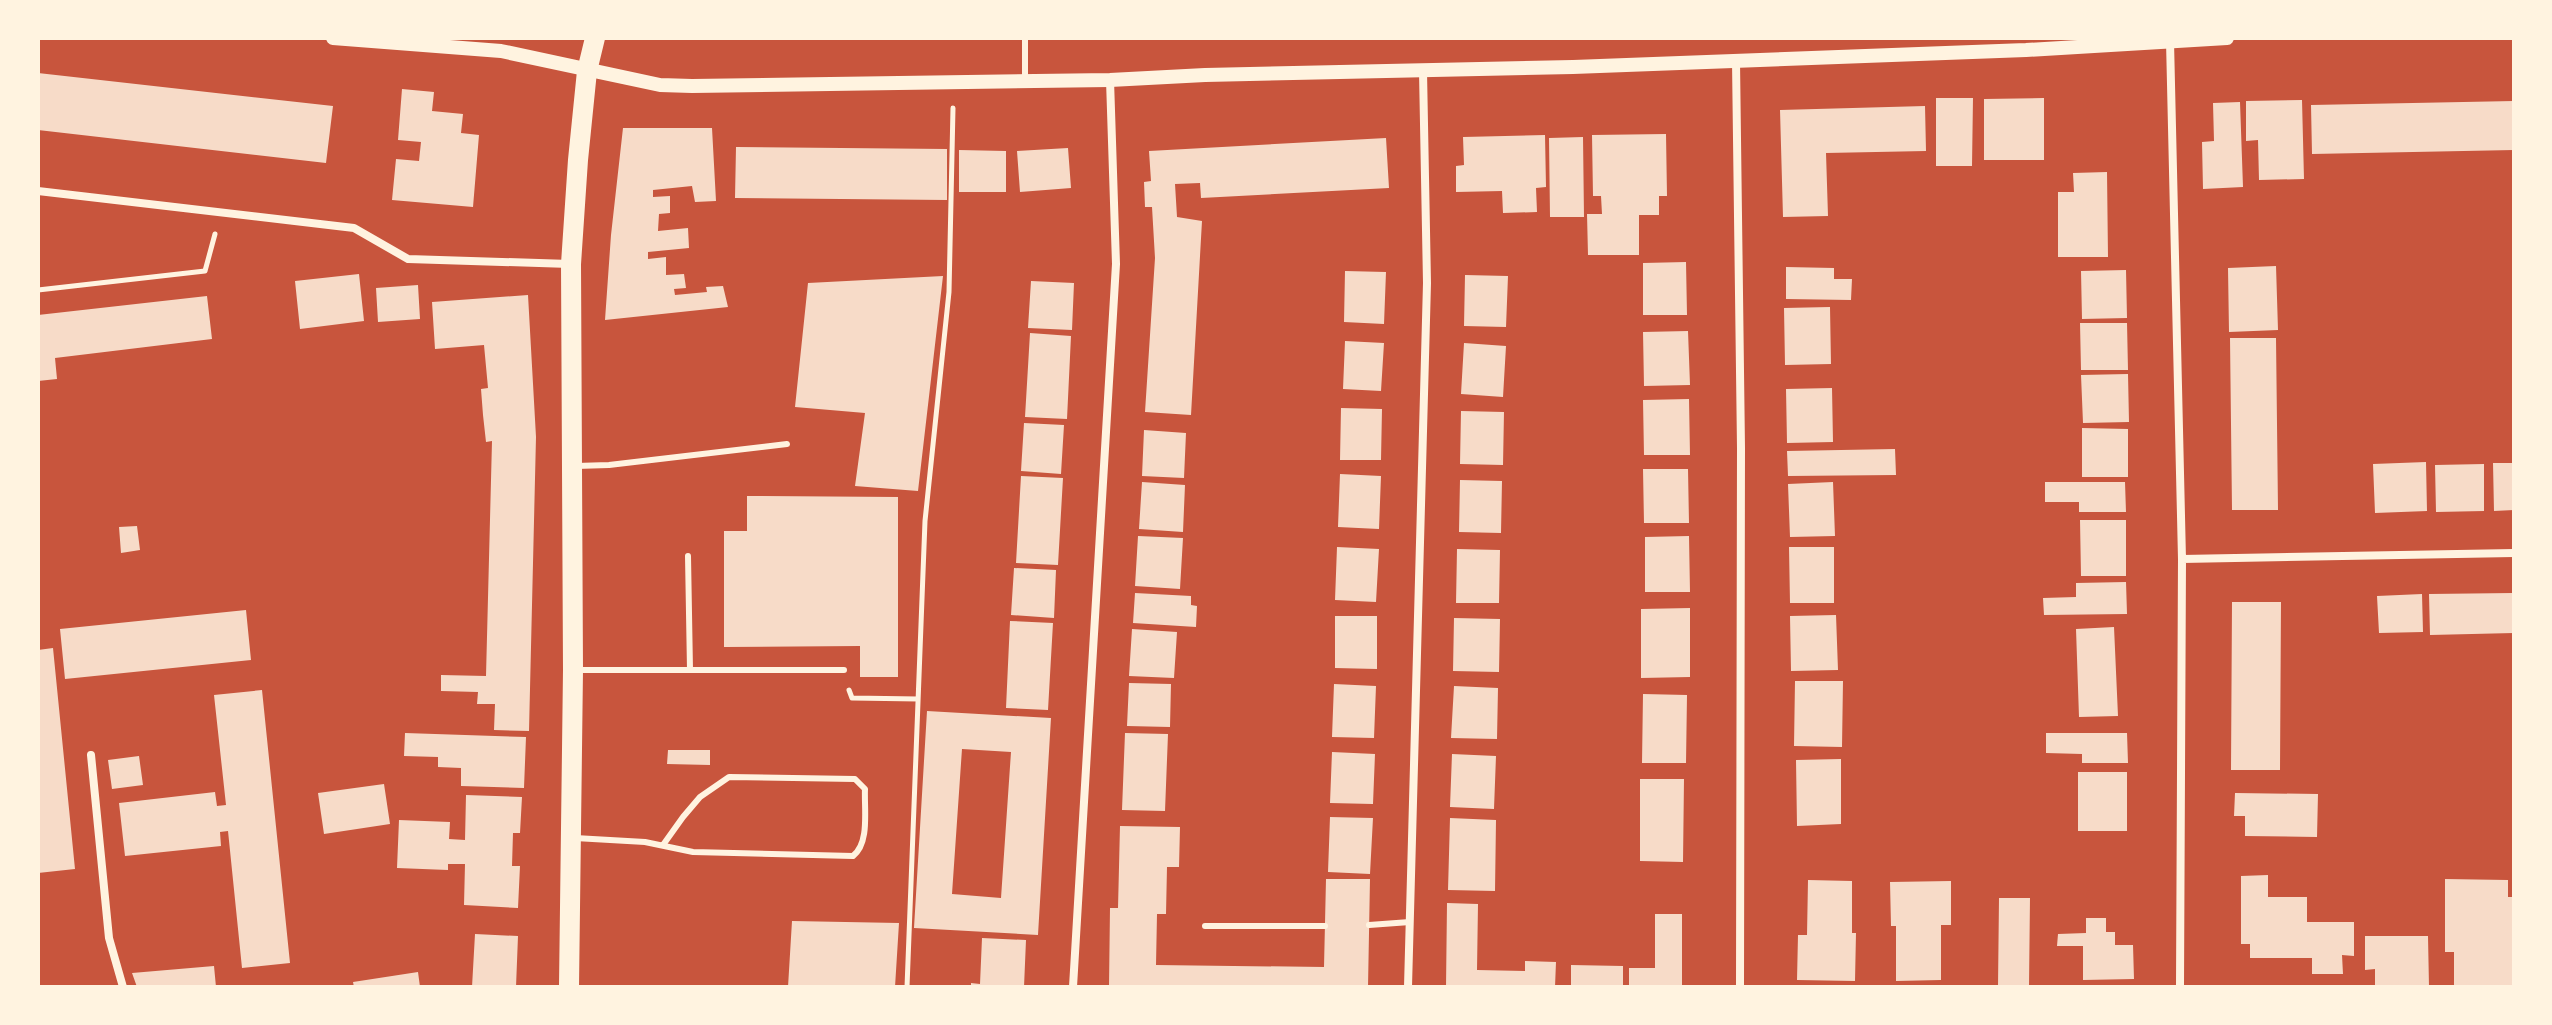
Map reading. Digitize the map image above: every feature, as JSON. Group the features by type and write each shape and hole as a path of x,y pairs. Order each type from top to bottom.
{"main road":[{"path":"569,987 573,670 571,264 587,71 595,38"}],"street":[{"path":"333,38 501,51 660,85 954,83 1423,71 1736,61 2025,44 2227,38"},
{"path":"2170,41 2182,559 2180,987"},
{"path":"1736,61 1741,448 1740,987"},
{"path":"1408,987 1427,283 1423,71"},
{"path":"1073,987 1116,264 1110,80"},
{"path":"38,191 354,228 408,259 571,264"},
{"path":"2182,559 2514,553"},
{"path":"91,755 109,938 123,987"}],"lane":[{"path":"1025,38 1025,81"},
{"path":"573,466 609,465 787,444"},
{"path":"688,556 690,670"},
{"path":"573,670 844,670"},
{"path":"571,838 663,845 693,852 853,856 859,852 863,842 865,789 855,779 729,777 700,797 663,845"},
{"path":"1369,925 1410,922"},
{"path":"1205,926 1325,926"}],"path":[{"path":"907,987 925,521 949,292 954,83"},
{"path":"38,290 205,271 222,211"},
{"path":"844,670 852,698 918,699"}],"building":[{"path":"38,73 333,106 326,163 38,130"},
{"path":"402,89 434,92 432,111 463,114 461,133 479,135 473,207 392,200 396,159 419,161 421,142 398,140"},
{"path":"1936,98 1973,98 1972,166 1936,166"},
{"path":"2044,98 2044,160 1984,160 1984,99"},
{"path":"2302,100 2304,179 2259,180 2258,140 2246,141 2246,101"},
{"path":"2514,101 2514,150 2312,154 2311,105"},
{"path":"2240,102 2243,187 2203,189 2202,142 2214,141 2213,103"},
{"path":"1925,106 1926,151 1826,153 1828,216 1783,217 1780,110"},
{"path":"623,128 712,128 716,201 695,202 692,186 653,190 653,197 670,196 670,213 659,214 658,231 688,228 689,248 648,252 648,259 666,257 666,275 684,274 686,288 674,289 675,295 707,292 706,287 723,286 728,307 605,320"},
{"path":"1666,134 1667,196 1659,196 1659,215 1639,215 1639,255 1588,255 1587,214 1602,214 1601,196 1593,196 1592,135"},
{"path":"1545,135 1546,187 1536,188 1537,212 1503,213 1502,191 1456,192 1456,166 1464,165 1463,137"},
{"path":"1583,137 1584,217 1550,217 1549,138"},
{"path":"1386,138 1389,188 1201,198 1200,183 1175,184 1177,217 1202,221 1191,415 1145,412 1155,258 1152,207 1145,207 1144,182 1151,181 1149,151"},
{"path":"736,147 947,149 947,200 735,198"},
{"path":"1068,148 1071,188 1020,192 1017,151"},
{"path":"959,150 1006,151 1006,192 959,192"},
{"path":"2107,172 2108,257 2058,257 2058,192 2074,192 2073,173"},
{"path":"1686,262 1687,315 1643,315 1643,263"},
{"path":"2276,266 2278,330 2229,332 2228,268"},
{"path":"1786,267 1834,268 1834,279 1852,279 1851,300 1786,299"},
{"path":"2126,270 2127,318 2082,319 2081,271"},
{"path":"1345,271 1386,272 1384,324 1344,322"},
{"path":"359,274 364,321 300,329 295,281"},
{"path":"1465,275 1508,276 1506,327 1464,326"},
{"path":"943,276 918,491 855,486 865,413 795,407 808,283"},
{"path":"1031,281 1074,283 1072,330 1028,328"},
{"path":"418,285 420,319 378,322 376,288"},
{"path":"528,295 536,437 529,731 494,730 495,704 477,704 478,692 441,691 441,675 486,676 492,441 486,442 483,415 481,389 488,388 484,345 435,349 432,302"},
{"path":"207,296 212,339 55,358 57,379 38,381 38,315"},
{"path":"1830,307 1831,364 1785,365 1784,308"},
{"path":"2080,323 2127,323 2128,370 2081,370"},
{"path":"1688,331 1690,385 1644,386 1643,332"},
{"path":"1030,333 1071,336 1067,419 1025,417"},
{"path":"2230,338 2276,338 2278,510 2232,510"},
{"path":"1345,341 1384,343 1381,391 1343,389"},
{"path":"1464,343 1506,346 1503,397 1461,394"},
{"path":"2128,374 2129,422 2083,423 2081,375"},
{"path":"1832,388 1833,442 1787,443 1786,389"},
{"path":"1689,399 1690,455 1644,455 1643,400"},
{"path":"1341,408 1382,409 1381,460 1340,460"},
{"path":"1461,411 1504,412 1503,465 1460,464"},
{"path":"1024,423 1064,425 1061,474 1021,471"},
{"path":"2082,428 2128,429 2128,477 2082,477"},
{"path":"1144,430 1186,433 1184,478 1142,476"},
{"path":"1895,449 1896,475 1788,476 1787,451"},
{"path":"2426,462 2427,511 2375,513 2373,464"},
{"path":"2493,463 2514,463 2514,510 2494,511"},
{"path":"2484,464 2484,511 2436,512 2435,465"},
{"path":"1643,469 1688,469 1689,523 1644,523"},
{"path":"1340,474 1381,476 1379,529 1338,527"},
{"path":"1021,476 1063,478 1058,565 1016,563"},
{"path":"1460,480 1502,481 1501,533 1459,532"},
{"path":"1142,482 1185,485 1183,532 1139,529"},
{"path":"1833,482 1835,536 1790,537 1788,484"},
{"path":"2045,482 2125,482 2126,512 2079,512 2079,502 2045,502"},
{"path":"747,496 898,497 898,677 860,677 860,646 724,647 724,531 747,531"},
{"path":"2080,520 2126,520 2126,576 2081,576"},
{"path":"137,526 140,550 121,553 119,527"},
{"path":"1138,536 1183,538 1180,589 1135,586"},
{"path":"1689,536 1690,592 1645,592 1645,537"},
{"path":"1337,547 1379,549 1376,602 1335,600"},
{"path":"1789,547 1834,547 1834,603 1790,603"},
{"path":"1457,549 1500,550 1499,603 1456,603"},
{"path":"1014,568 1056,570 1054,618 1011,615"},
{"path":"2126,582 2127,614 2044,615 2043,598 2076,597 2076,583"},
{"path":"1135,593 1191,596 1191,605 1197,606 1196,627 1133,623"},
{"path":"2513,593 2514,633 2430,635 2429,594"},
{"path":"2422,594 2423,632 2379,633 2377,596"},
{"path":"2232,602 2281,602 2280,770 2231,770"},
{"path":"1690,608 1690,677 1641,678 1641,609"},
{"path":"246,610 251,660 65,679 60,629"},
{"path":"1836,615 1838,670 1791,671 1790,616"},
{"path":"1335,616 1377,616 1377,669 1335,668"},
{"path":"1454,618 1500,619 1499,672 1453,671"},
{"path":"1010,621 1053,623 1048,710 1006,708"},
{"path":"2114,627 2118,716 2079,717 2076,629"},
{"path":"1132,629 1177,632 1174,678 1129,676"},
{"path":"53,648 75,869 38,873 38,650"},
{"path":"1795,681 1843,681 1842,747 1794,746"},
{"path":"1129,683 1171,684 1170,727 1127,726"},
{"path":"1334,684 1376,686 1374,738 1332,737"},
{"path":"1454,686 1498,688 1497,739 1451,738"},
{"path":"262,690 290,963 242,968 228,831 220,832 221,846 125,856 119,803 215,792 217,806 226,805 214,695"},
{"path":"1643,694 1687,695 1686,763 1642,763"},
{"path":"927,711 1051,718 1038,935 914,928","holes":["962,749 1011,752 1001,898 952,894"]},
{"path":"405,733 526,737 524,788 461,786 461,768 438,767 438,757 404,756"},
{"path":"1125,733 1168,734 1165,811 1122,810"},
{"path":"2046,733 2127,733 2128,763 2082,763 2082,754 2046,753"},
{"path":"668,750 710,750 710,765 667,764"},
{"path":"1332,752 1375,754 1373,804 1330,803"},
{"path":"1452,754 1496,756 1494,809 1450,807"},
{"path":"139,756 143,785 112,789 108,760"},
{"path":"1841,759 1841,824 1797,826 1796,760"},
{"path":"2078,772 2127,772 2127,831 2078,831"},
{"path":"1640,779 1684,779 1683,862 1640,861"},
{"path":"384,784 390,824 324,834 318,793"},
{"path":"2235,793 2318,794 2317,837 2245,836 2245,816 2234,816"},
{"path":"466,795 522,797 520,833 513,833 512,866 520,866 518,908 464,905 465,864 448,864 448,870 397,868 399,820 450,822 449,839 465,840"},
{"path":"1330,817 1373,818 1370,874 1328,872"},
{"path":"1450,818 1496,820 1495,891 1448,890"},
{"path":"1120,826 1180,827 1179,867 1167,867 1166,914 1157,914 1156,965 1324,967 1326,879 1370,879 1368,987 1109,987 1110,908 1118,908"},
{"path":"2268,875 2268,897 2307,897 2307,922 2354,922 2354,956 2342,955 2343,974 2312,974 2312,958 2250,958 2250,944 2241,944 2241,876"},
{"path":"2445,879 2508,880 2508,897 2514,897 2514,987 2454,987 2454,952 2445,952"},
{"path":"1808,880 1852,881 1852,933 1856,933 1855,981 1797,980 1798,935 1807,935"},
{"path":"1951,881 1951,925 1941,925 1941,980 1896,981 1896,926 1891,926 1890,882"},
{"path":"1999,898 2030,898 2029,986 1998,986"},
{"path":"1447,903 1478,904 1477,970 1525,971 1525,961 1556,962 1555,987 1446,987"},
{"path":"1655,914 1682,914 1682,987 1629,987 1629,968 1655,968"},
{"path":"2086,918 2106,918 2106,932 2115,932 2115,945 2133,945 2134,979 2083,980 2083,946 2057,946 2058,934 2086,933"},
{"path":"792,921 899,923 895,987 788,987"},
{"path":"475,934 518,936 516,987 472,987"},
{"path":"2365,936 2428,936 2429,987 2375,987 2375,969 2365,970"},
{"path":"982,938 1026,940 1024,987 971,987 971,983 980,984"},
{"path":"1571,965 1623,966 1623,987 1571,987"},
{"path":"214,966 216,987 137,987 132,973"},
{"path":"418,972 420,987 354,987 353,982"}]}
